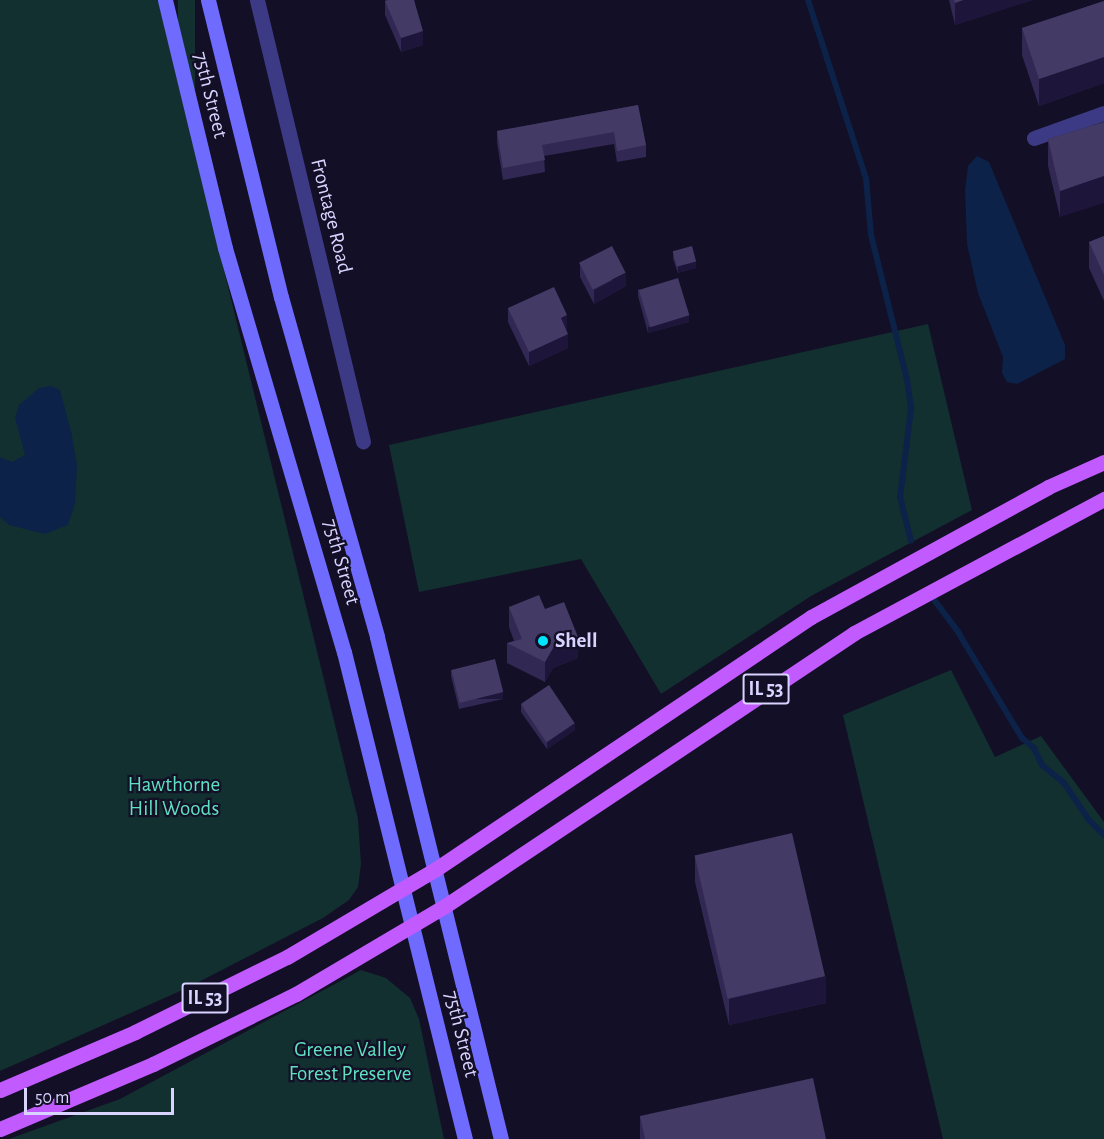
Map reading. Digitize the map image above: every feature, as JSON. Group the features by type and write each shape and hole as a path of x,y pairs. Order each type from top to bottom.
{"main road":[{"name":"75th Street","path":"165,0 228,260 328,596 465,1139"},
{"name":"75th Street","path":"208,0 281,297 371,615 436,869 501,1139"},
{"name":"IL 53","path":"0,1090 135,1032 232,985 403,889 811,617 1048,487 1104,462"},
{"name":"IL 53","path":"0,1129 211,1038 413,927 854,633 1104,499"}],"street":[{"name":"Frontage Road","path":"257,0 363,441"},
{"path":"1034,138 1104,113"}],"green space":[{"name":"Hawthorne Hill Woods","path":"0,0 158,0 358,819 361,864 358,887 349,900 323,918 187,988 0,1071"},
{"path":"178,0 195,0 195,319 178,319"},
{"path":"928,324 972,510 811,596 661,694 581,559 419,592 389,445"},
{"path":"951,670 995,757 1041,736 1104,822 1104,1139 943,1139 843,715"},
{"name":"Greene Valley Forest Preserve","path":"361,970 386,978 410,998 419,1019 444,1139 9,1139 120,1099"}],"water":[{"path":"977,156 989,162 1065,345 1065,359 1017,384 1007,382 1002,373 1003,357 978,293 967,244 965,190 968,166"},
{"path":"51,386 60,390 77,465 75,503 68,525 45,534 9,525 0,517 0,457 12,462 25,455 15,418 19,405 39,388"}],"building":[{"path":"414,0 423,31 401,38 385,1"},
{"path":"1104,1 1104,57 1039,79 1022,28"},
{"path":"638,105 646,145 617,151 614,132 542,145 545,160 503,168 497,131"},
{"path":"1104,122 1104,176 1060,191 1048,139"},
{"path":"1104,236 1104,275 1089,242"},
{"path":"612,246 626,273 593,290 579,263"},
{"path":"692,246 696,261 677,267 673,251"},
{"path":"678,278 689,315 650,327 639,290"},
{"path":"554,287 567,315 561,318 568,334 529,352 508,308"},
{"path":"539,595 545,609 564,602 578,637 553,648 545,662 507,643 522,639 509,607"},
{"name":"Shell","path":"495,659 503,692 460,703 451,670"},
{"name":"Shell","path":"549,685 575,723 547,742 521,704"},
{"path":"792,833 825,976 728,999 695,855"},
{"path":"813,1078 826,1139 645,1139 640,1116"}],"waterway":[{"path":"808,0 866,178 871,235 907,379 911,409 900,497 911,541"},
{"path":"935,601 958,632 1022,738 1034,748 1042,765 1064,783 1089,820 1104,835"}],"place":[{"name":"Shell","path":"543,641"}]}
